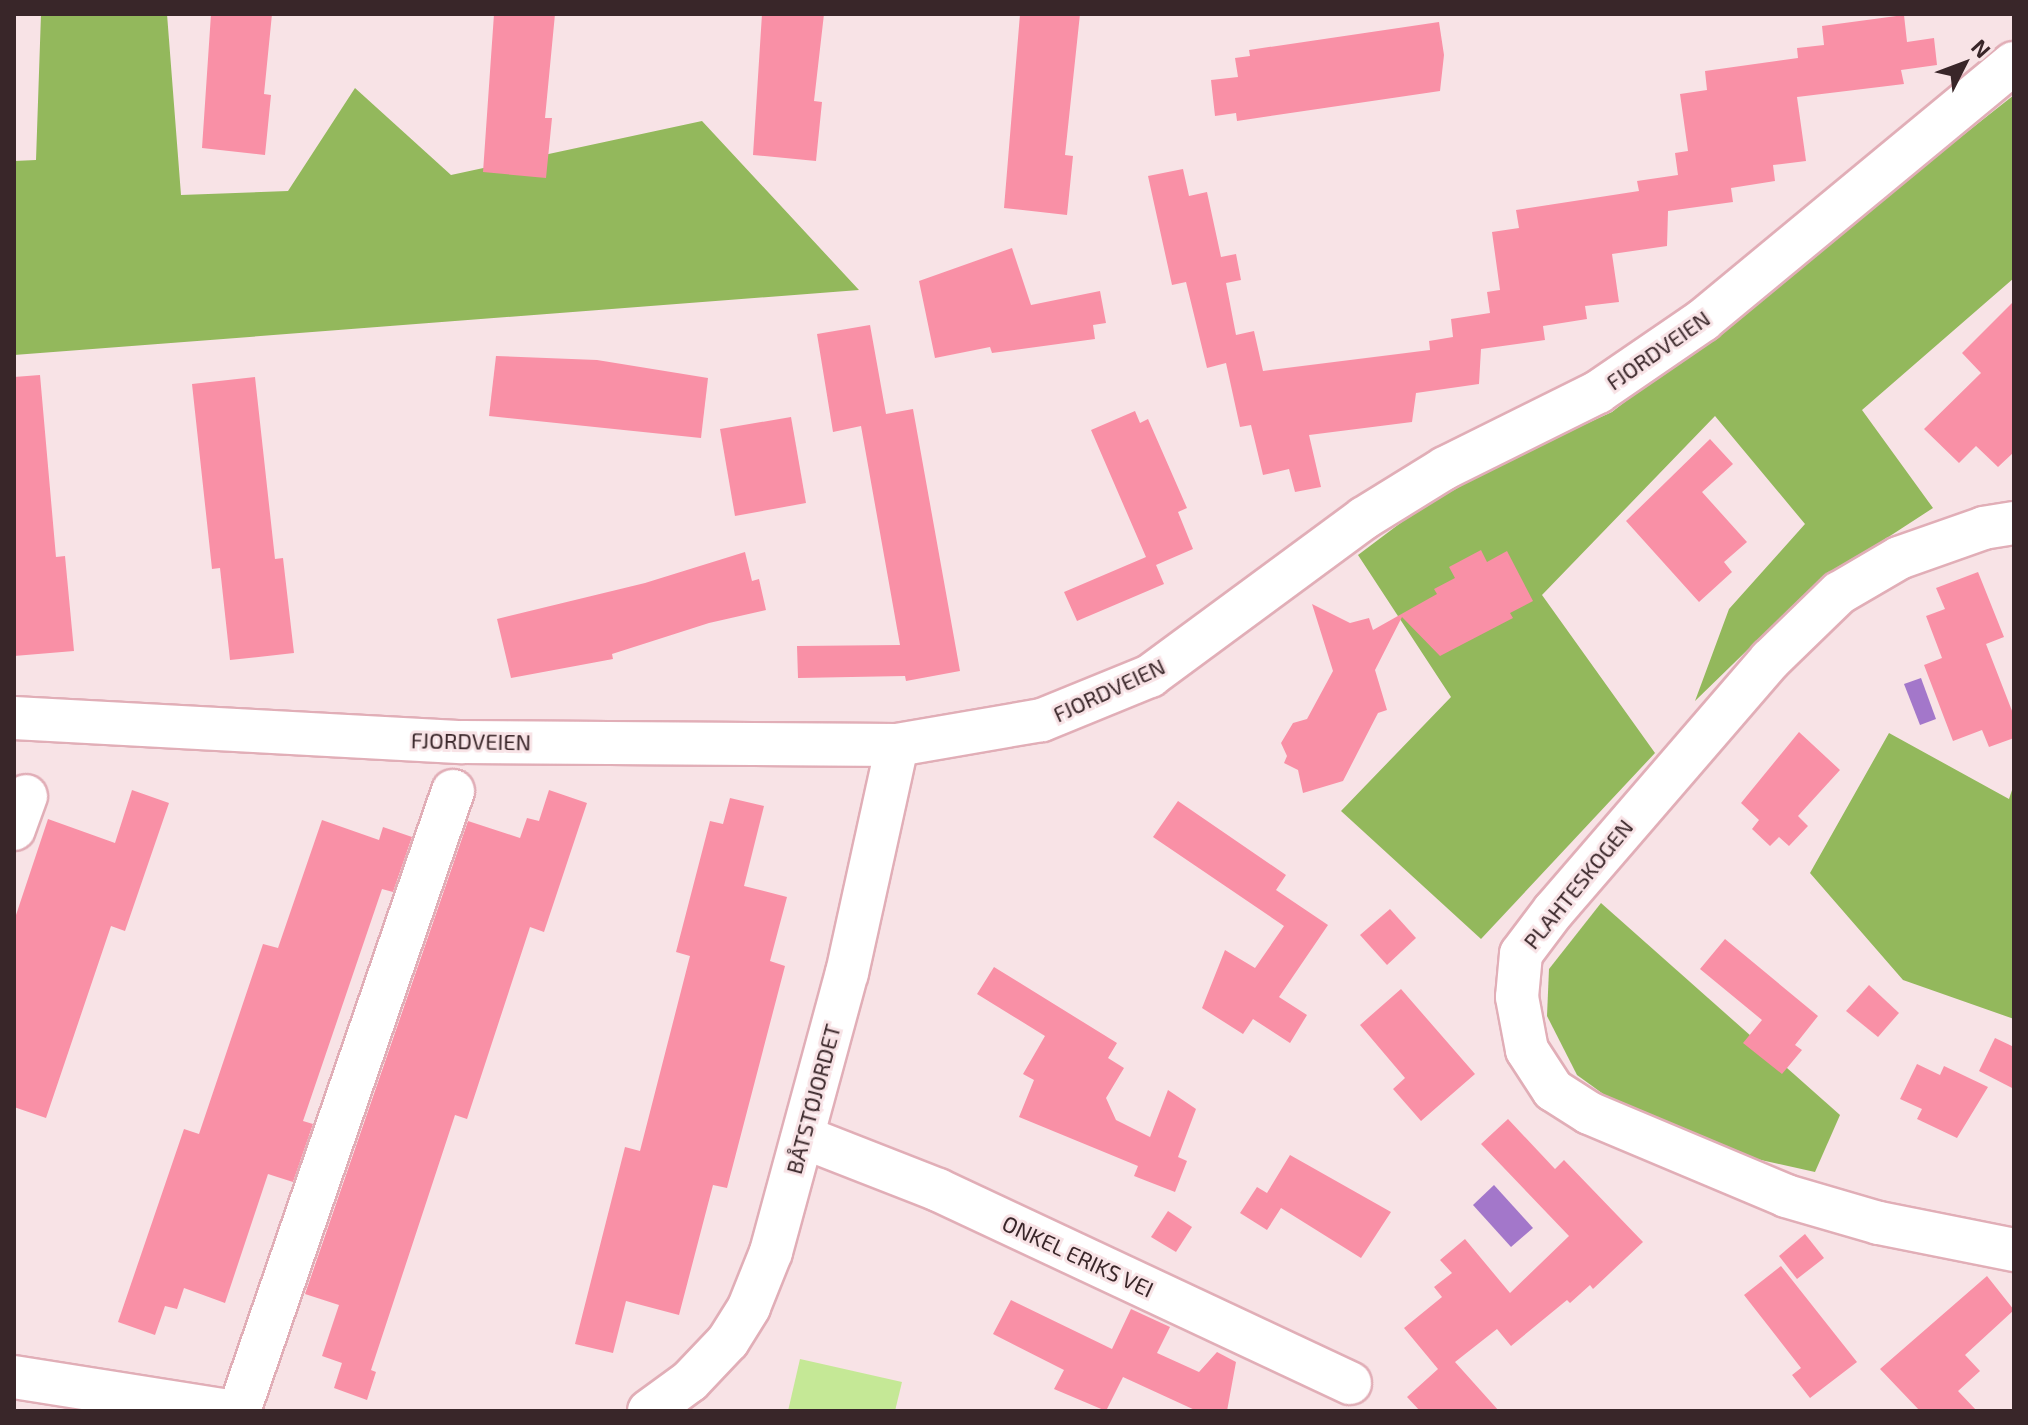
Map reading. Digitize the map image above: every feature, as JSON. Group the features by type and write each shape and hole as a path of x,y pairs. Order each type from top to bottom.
{"street":[{"name":"FJORDVEIEN","path":"14,718 462,742 897,745 1042,720 1150,676 1364,518 1445,468 1598,392 1703,320 2014,63"},
{"name":"PLAHTESKOGEN","path":"2014,523 1984,528 1899,558 1839,593 1770,660 1554,910 1521,954 1517,997 1527,1050 1553,1090 1589,1113 1786,1196 1879,1223 2014,1250"},
{"name":"BÅTSTØJORDET","path":"649,1411 690,1381 728,1341 749,1307 771,1252 847,973 897,745"},
{"path":"239,1411 453,791"},
{"name":"ONKEL ERIKS VEI","path":"803,1137 938,1190 1350,1383"},
{"path":"14,1377 228,1411"}],"green space":[{"path":"41,14 167,14 181,195 288,191 355,88 451,175 702,121 859,290 14,355 14,161 36,160"},
{"path":"2014,95 2014,278 1862,410 1933,508 1813,586 1695,701 1729,609 1805,524 1715,416 1542,595 1655,753 1481,939 1341,811 1451,697 1358,555 1451,485 1612,412"},
{"path":"1889,733 2009,799 2014,784 2014,1019 1903,980 1810,873"},
{"path":"1601,903 1840,1115 1815,1172 1716,1150 1628,1112 1577,1075 1547,1016 1549,969"},
{"path":"800,1359 902,1382 895,1411 788,1411"}],"shaded area":[{"path":"1921,678 1936,719 1920,725 1904,684"},
{"path":"1494,1185 1533,1228 1511,1247 1473,1205"}],"building":[{"path":"211,14 272,14 264,94 271,95 265,155 202,148"},
{"path":"494,14 555,14 545,118 552,118 546,178 483,172"},
{"path":"762,14 824,14 814,101 822,102 816,161 753,155"},
{"path":"1020,14 1080,14 1065,155 1073,156 1067,215 1004,208"},
{"path":"1904,15 1907,42 1934,38 1937,65 1901,70 1904,84 1797,97 1806,161 1773,165 1775,181 1731,188 1733,202 1668,211 1667,246 1612,254 1619,302 1585,306 1587,319 1543,326 1545,340 1481,349 1479,384 1416,393 1412,422 1309,435 1321,487 1295,492 1289,469 1263,475 1251,425 1240,427 1226,363 1207,368 1186,282 1172,285 1148,176 1183,169 1189,196 1207,192 1221,257 1236,254 1241,280 1226,283 1236,335 1254,331 1263,371 1430,350 1429,341 1453,337 1451,319 1490,313 1487,292 1500,290 1492,232 1519,228 1516,210 1639,191 1637,181 1678,175 1675,153 1688,151 1680,94 1707,90 1705,71 1798,58 1797,48 1824,45 1822,26"},
{"path":"1439,22 1444,55 1440,91 1237,121 1236,113 1215,116 1211,80 1238,77 1235,58 1250,56 1249,50"},
{"path":"1012,248 1031,305 1100,291 1106,323 1093,325 1095,339 992,353 990,347 935,358 919,281"},
{"path":"2014,301 2014,452 1998,467 1976,446 1959,463 1924,429 1981,373 1962,353"},
{"path":"870,325 886,414 913,409 960,671 906,681 905,676 798,678 797,646 900,645 861,426 833,432 817,334"},
{"path":"496,356 597,360 708,378 701,438 489,416"},
{"path":"40,375 56,557 65,556 74,651 14,656 14,377"},
{"path":"255,377 275,559 283,558 294,653 230,660 220,568 212,569 192,384"},
{"path":"1135,411 1140,423 1148,419 1187,508 1178,512 1193,549 1156,565 1164,584 1077,621 1064,592 1146,557 1091,430"},
{"path":"791,417 806,503 735,516 720,429"},
{"path":"1710,439 1733,464 1702,492 1747,542 1724,562 1732,572 1699,602 1626,521"},
{"path":"1481,550 1487,562 1507,551 1533,601 1510,613 1513,618 1440,656 1402,617 1375,670 1387,710 1378,713 1343,781 1303,793 1298,770 1284,763 1287,756 1281,743 1293,723 1307,719 1333,671 1312,604 1350,623 1369,618 1373,630 1437,594 1434,589 1455,578 1449,567"},
{"path":"745,552 752,581 759,579 766,610 709,623 612,654 613,659 511,678 497,619 645,583"},
{"path":"1978,572 2004,637 1986,644 2014,716 2014,738 1989,747 1982,730 1953,741 1924,665 1942,658 1926,616 1945,609 1936,588"},
{"path":"1799,732 1840,770 1798,816 1808,826 1789,846 1779,837 1770,846 1752,829 1759,820 1741,803"},
{"path":"132,790 169,803 125,931 111,926 46,1118 14,1107 14,921 48,819 115,843"},
{"path":"549,790 587,803 544,932 530,927 467,1119 455,1115 371,1370 376,1372 367,1400 334,1388 342,1363 322,1356 339,1305 305,1294 468,821 520,838 527,818 539,821"},
{"path":"730,798 764,806 744,886 787,897 770,961 785,966 727,1188 713,1185 679,1315 626,1301 613,1353 575,1344 625,1147 640,1151 690,956 676,952 710,821 723,824"},
{"path":"1178,801 1286,875 1276,890 1328,925 1279,997 1307,1015 1290,1043 1253,1019 1243,1034 1202,1008 1225,950 1255,968 1284,926 1153,837"},
{"path":"322,820 379,840 383,827 412,837 393,892 382,889 303,1121 313,1124 293,1182 268,1174 225,1303 184,1288 177,1309 165,1306 155,1335 118,1322 184,1129 199,1134 263,944 278,948"},
{"path":"1390,909 1416,938 1387,965 1360,935"},
{"path":"1725,939 1818,1016 1795,1045 1802,1050 1782,1074 1743,1043 1762,1020 1700,969"},
{"path":"994,967 1117,1043 1108,1058 1124,1068 1106,1098 1116,1120 1150,1137 1168,1090 1196,1109 1178,1157 1187,1161 1175,1192 1134,1176 1138,1166 1019,1117 1034,1080 1023,1074 1045,1036 977,994"},
{"path":"1869,985 1899,1013 1878,1037 1846,1011"},
{"path":"1401,989 1475,1074 1421,1121 1393,1089 1405,1078 1360,1025"},
{"path":"1995,1038 2014,1047 2014,1089 1979,1071"},
{"path":"1917,1064 1940,1075 1944,1066 1988,1087 1957,1138 1917,1119 1922,1109 1900,1099"},
{"path":"1508,1119 1555,1169 1564,1160 1643,1242 1593,1289 1590,1285 1570,1303 1567,1300 1511,1346 1497,1329 1455,1362 1499,1411 1420,1411 1407,1397 1438,1369 1404,1328 1442,1297 1434,1287 1452,1273 1440,1260 1465,1239 1510,1293 1569,1236 1481,1144"},
{"path":"1290,1155 1391,1212 1361,1258 1281,1208 1267,1230 1240,1213 1257,1187 1267,1193"},
{"path":"1168,1211 1192,1227 1176,1252 1151,1237"},
{"path":"1805,1234 1824,1258 1797,1279 1779,1256"},
{"path":"1781,1266 1857,1362 1810,1398 1792,1375 1801,1368 1744,1295"},
{"path":"1987,1276 2014,1310 1965,1355 1980,1371 1958,1391 1977,1411 1920,1411 1880,1369"},
{"path":"1011,1300 1112,1349 1131,1309 1170,1327 1157,1353 1199,1372 1217,1352 1236,1362 1227,1411 1197,1411 1123,1377 1106,1411 1054,1389 1064,1370 993,1334"}]}
